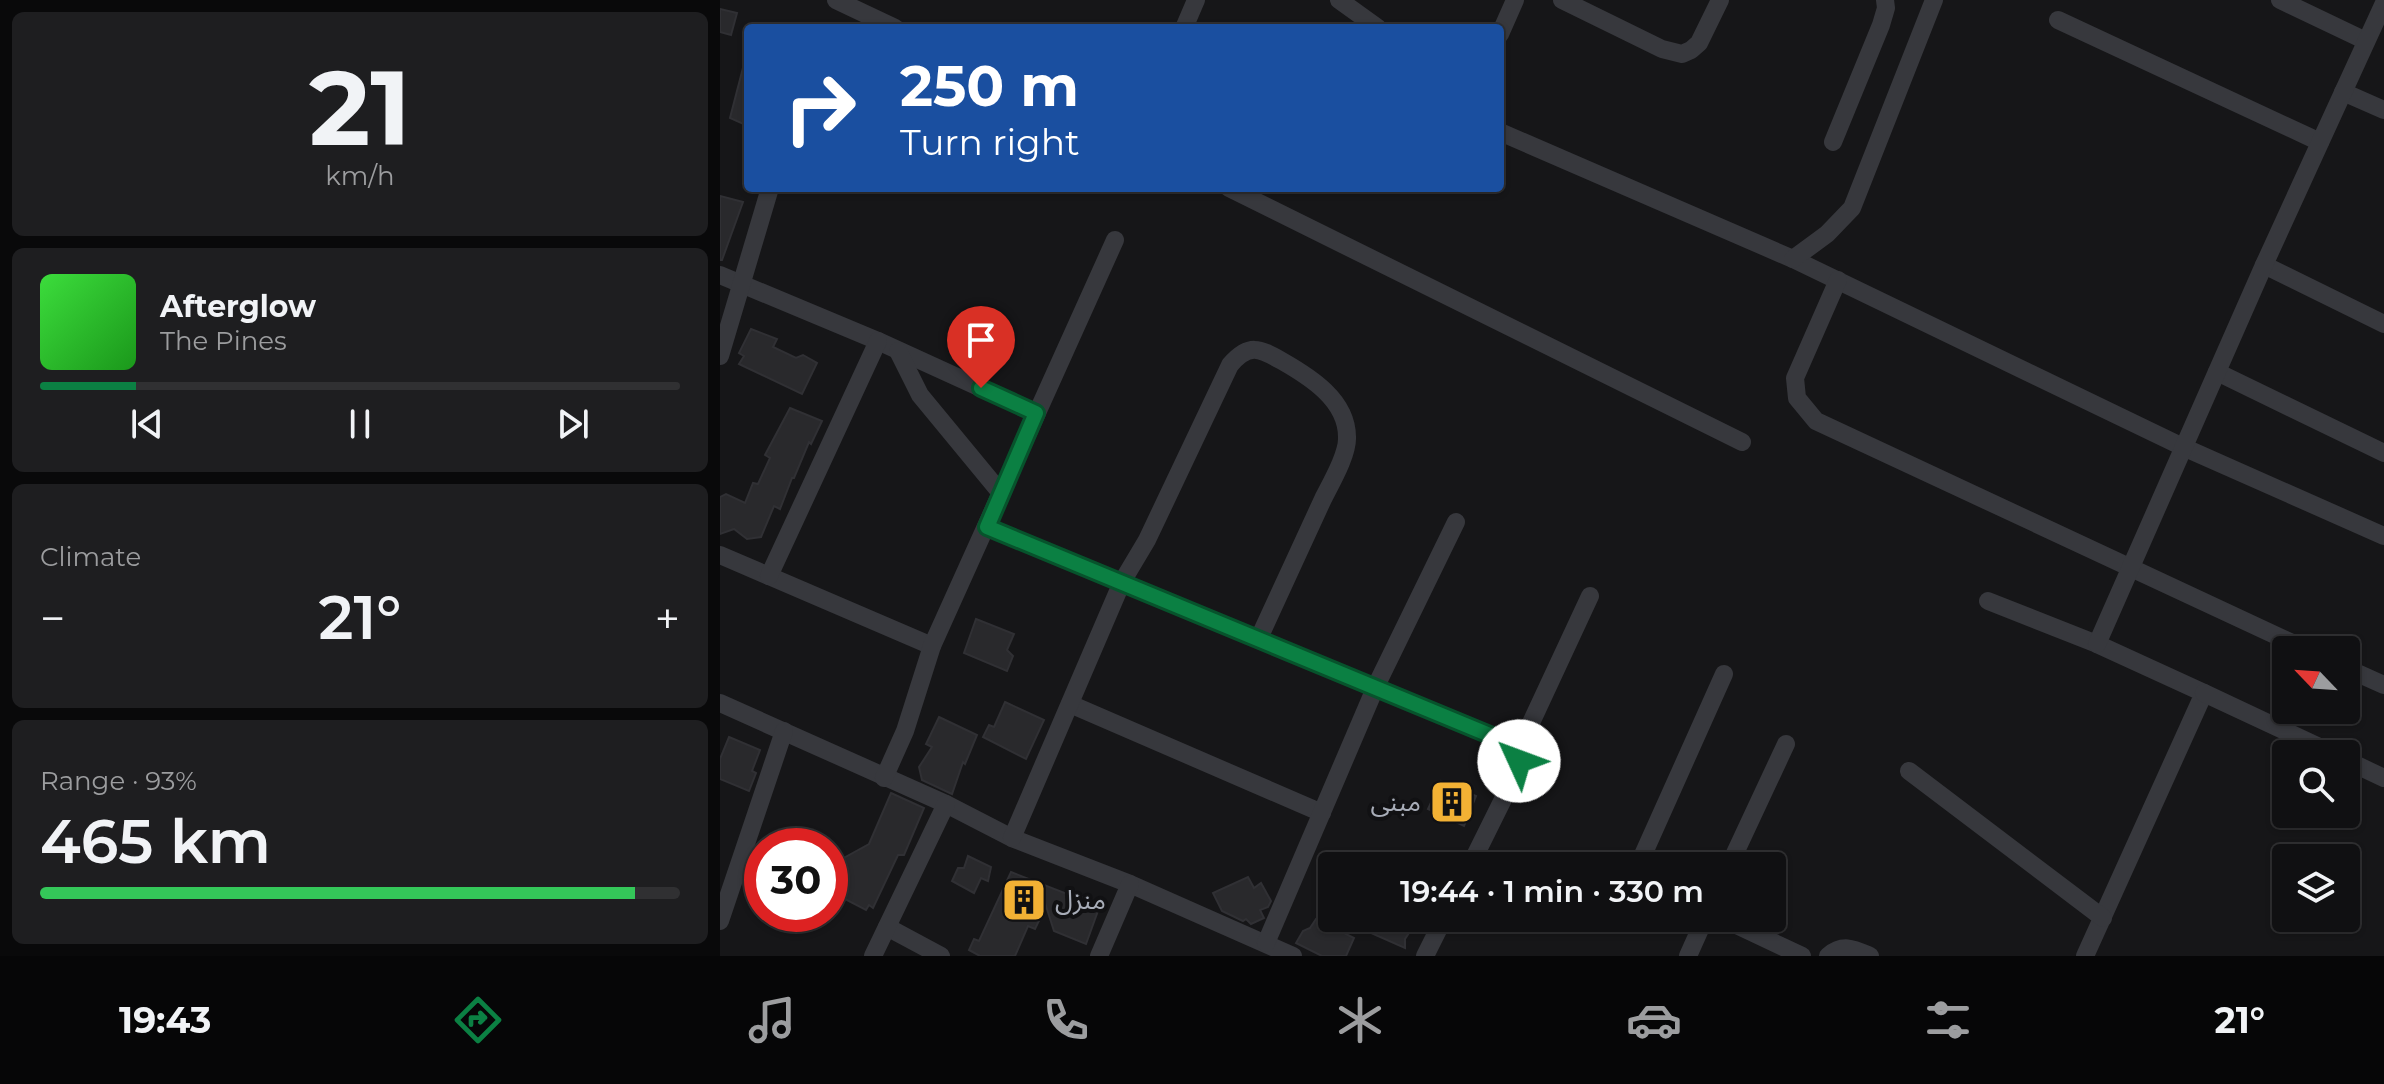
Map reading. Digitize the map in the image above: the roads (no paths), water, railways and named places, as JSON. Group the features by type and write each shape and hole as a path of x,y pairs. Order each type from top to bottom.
{"street":[{"path":"836,0 887,24"},
{"path":"1186,24 1196,0"},
{"path":"1504,25 1515,0"},
{"path":"1562,0 1662,49 1682,54 1699,43 1720,0"},
{"path":"1833,142 1881,25 1885,0"},
{"path":"1793,259 1827,234 1852,208 1934,0"},
{"path":"2280,0 2366,41"},
{"path":"1350,3 1374,24"},
{"path":"2097,644 2264,265 2366,41 2382,14"},
{"path":"2058,20 2320,142"},
{"path":"2343,92 2384,110"},
{"path":"1504,134 1793,259 2183,447 2384,536"},
{"path":"720,356 769,192"},
{"path":"1260,195 1742,442"},
{"path":"884,778 905,731 932,646 1115,240"},
{"path":"2264,265 2382,318"},
{"path":"720,275 878,341 1036,413"},
{"path":"1838,280 1795,378 1797,398 1816,421 2277,636"},
{"path":"769,576 878,341"},
{"path":"1012,838 1122,582 1147,540 1230,365 1239,354 1250,349 1263,350 1306,375 1326,392 1339,408 1348,438 1338,468 1259,638"},
{"path":"898,351 920,395 1000,492"},
{"path":"2217,372 2384,453"},
{"path":"1266,943 1376,686 1456,522"},
{"path":"987,527 1376,686 1509,743 1517,753"},
{"path":"720,555 932,646"},
{"path":"1477,852 1518,769 1517,753 1590,596"},
{"path":"1988,601 2097,644 2304,740"},
{"path":"1644,852 1724,674"},
{"path":"2360,674 2384,685"},
{"path":"2085,956 2204,693"},
{"path":"720,703 946,804 1012,838 1130,884 1293,956"},
{"path":"1070,704 1322,813"},
{"path":"720,921 784,731"},
{"path":"1736,852 1786,744"},
{"path":"2360,767 2384,778"},
{"path":"1909,771 2103,918"},
{"path":"873,956 946,804"},
{"path":"1099,956 1130,884"},
{"path":"887,927 941,956"},
{"path":"1425,956 1437,932"},
{"path":"1688,956 1699,932"},
{"path":"1751,932 1802,956"},
{"path":"1828,956 1838,949 1850,947 1870,956"}],"place":[{"name":"مبنى","path":"1452,802"},
{"name":"منزل","path":"1024,900"}]}
